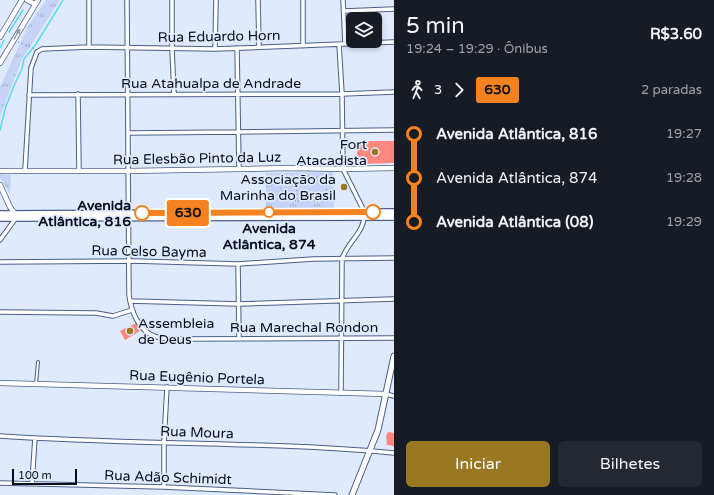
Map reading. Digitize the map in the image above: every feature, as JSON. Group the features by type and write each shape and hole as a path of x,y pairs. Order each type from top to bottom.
{"main road":[{"path":"0,214 16,216 73,216 364,214 394,212"},
{"path":"364,214 394,217"},
{"path":"0,218 16,216"},
{"path":"352,495 380,424 393,368 394,356"}],"street":[{"path":"0,37 22,0"},
{"path":"0,63 36,2 27,0"},
{"path":"89,0 89,47"},
{"name":"Rua Marechal Rondon","path":"127,0 129,94 128,261 130,301 132,310 144,330 156,337 176,339 394,338"},
{"path":"172,0 174,94"},
{"path":"216,0 216,49"},
{"path":"258,0 259,47"},
{"path":"302,46 303,0"},
{"path":"343,0 345,44"},
{"path":"344,11 394,9"},
{"name":"Rua Eduardo Horn","path":"29,95 31,68 34,59 37,52 45,48 89,47 216,49 394,42"},
{"path":"339,44 344,169 364,214 358,234 345,252 342,259 343,301 341,392"},
{"path":"237,48 239,169"},
{"name":"Rua Atahualpa de Andrade","path":"29,95 238,93 342,94 394,92"},
{"path":"78,94 79,170"},
{"path":"25,170 29,95"},
{"path":"129,133 394,130"},
{"name":"Rua Elesbão Pinto da Luz","path":"0,171 394,168"},
{"path":"0,185 10,207 16,216 0,240"},
{"name":"Rua Celso Bayma","path":"0,262 128,261 238,264 313,259 394,258"},
{"path":"238,264 239,339"},
{"path":"130,301 238,304 394,299"},
{"path":"0,312 96,313 111,316 132,310"},
{"name":"Rua Eugênio Portela","path":"0,383 341,392 386,394 394,396"},
{"path":"164,488 164,442 167,388"},
{"name":"Rua Moura","path":"0,436 370,450 394,453"},
{"path":"32,484 35,438"},
{"name":"Rua Adão Schimidt","path":"0,483 335,495"}],"lane":[{"path":"36,384 38,362"}],"path":[{"path":"13,40 35,49"},
{"path":"326,177 327,201 297,201 281,190 275,178 297,178 326,177"},
{"path":"297,178 297,201"}],"green space":[{"path":"46,0 60,0 22,59 0,117 0,87 27,28"},
{"path":"333,172 334,209 266,210 266,173"},
{"path":"0,174 11,175 10,194 0,178"},
{"path":"300,178 326,178 326,194 300,194"}],"building":[{"name":"Fort Atacadista","path":"357,141 394,141 394,163 357,164"},
{"name":"Assembleia de Deus","path":"136,323 140,331 125,340 120,331"},
{"path":"388,432 394,433 394,446 387,445 386,436"}],"waterway":[{"path":"0,130 6,106 22,69 24,59 36,44 63,0"},
{"path":"9,32 23,10"},
{"path":"0,48 4,40"}],"bus line":[{"name":"630","path":"142,213 373,212"}],"place":[{"name":"Fort Atacadista","path":"375,152"},
{"name":"Associação da Marinha do Brasil","path":"344,187"},
{"name":"Avenida Atlântica, 874","path":"269,212"},
{"name":"Avenida Atlântica, 816","path":"142,213"},
{"name":"Assembleia de Deus","path":"130,331"}]}
